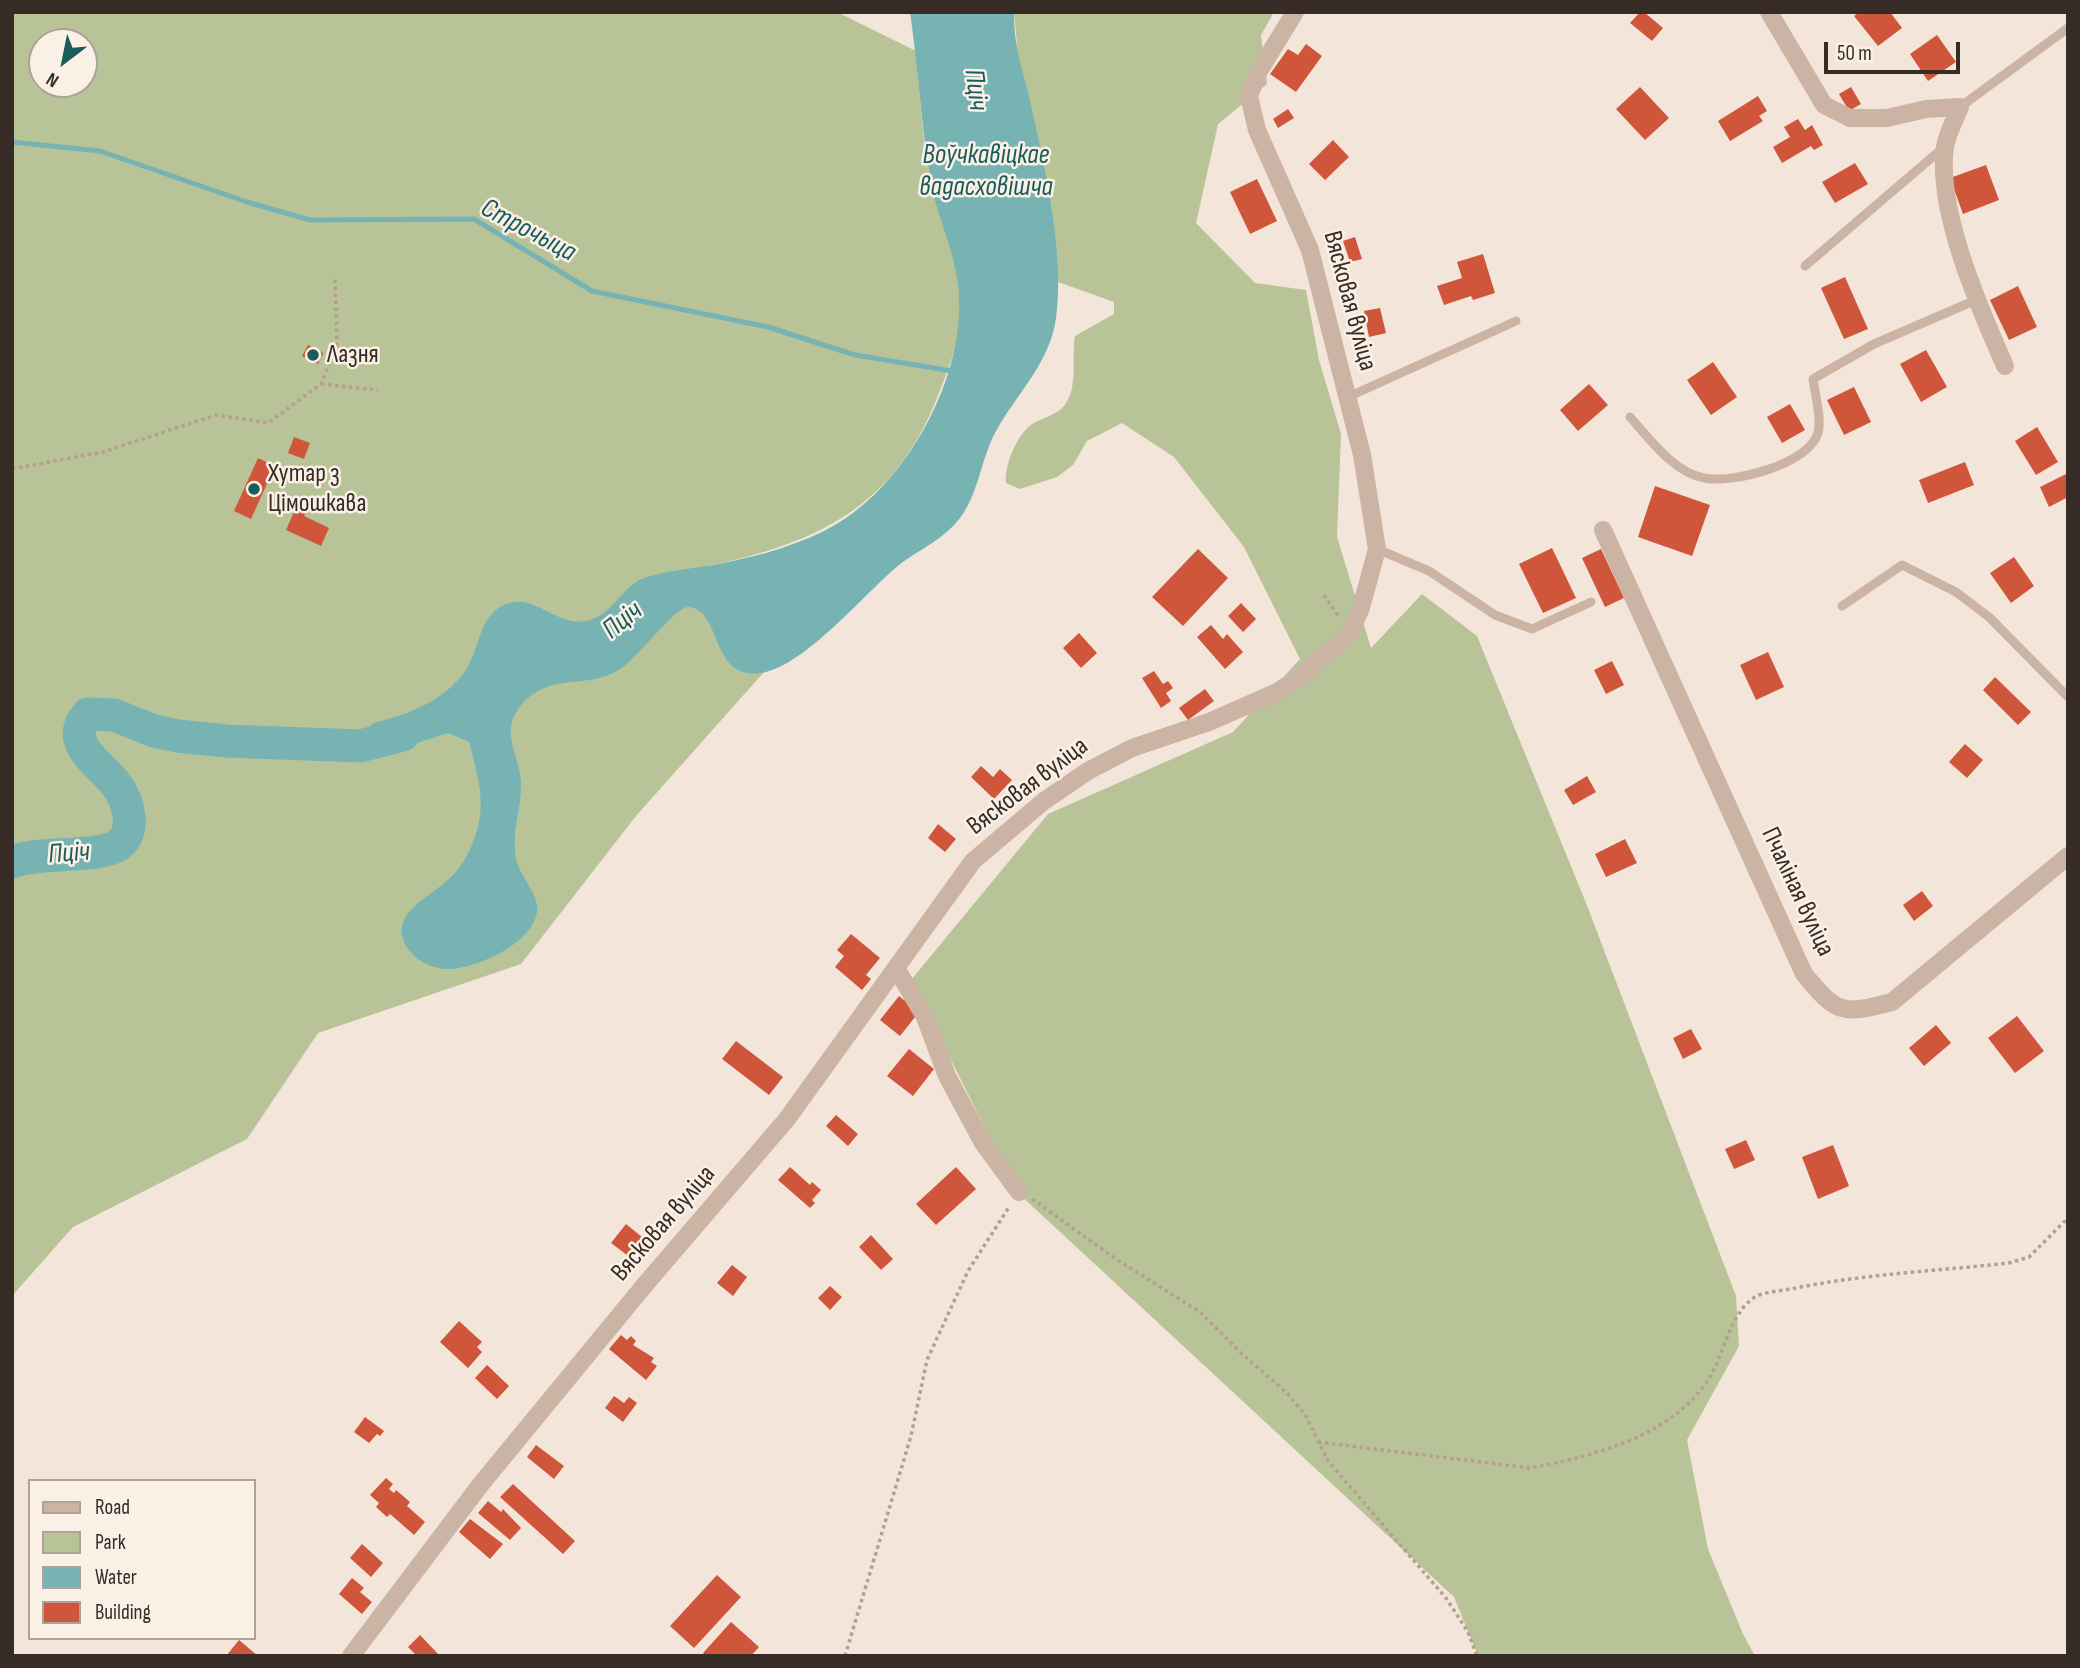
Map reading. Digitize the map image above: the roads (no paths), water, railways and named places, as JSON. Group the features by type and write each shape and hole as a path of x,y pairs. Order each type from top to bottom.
{"street":[{"name":"Вясковая вуліца","path":"351,1656 481,1484 651,1277 787,1119 973,861 1044,801 1109,758 1250,706 1301,677 1349,634 1358,616 1377,549 1363,455 1333,350 1310,250 1251,112 1252,83 1295,12"},
{"path":"1769,12 1824,105 1850,118 1887,118 1926,109 1960,107 1945,146 1945,192 1976,300 2005,366"},
{"name":"Пчаліная вуліца","path":"1603,530 1804,974 1828,1004 1855,1012 1892,1002 2068,856"},
{"path":"896,968 925,1017 947,1076 983,1143 1019,1192"}],"lane":[{"path":"1960,107 2068,28"},
{"path":"1805,266 1945,146"},
{"path":"1630,417 1667,459 1703,478 1740,477 1789,462 1809,450 1819,432 1813,379 1874,344 1976,300"},
{"path":"1348,397 1516,321"},
{"path":"1377,549 1429,571 1495,615 1532,629 1591,602"},
{"path":"1842,607 1902,565 1956,592 1989,617 2068,696"}],"water":[{"name":"Воўчкавіцкае вадасховішча","path":"910,12 1014,12 1017,47 1052,211 1058,266 1056,318 1053,334 1040,364 996,431 976,487 960,518 947,532 899,565 800,655 766,672 747,673 734,668 725,658 707,620 699,611 688,607 674,615 620,669 594,679 555,685 530,696 514,717 511,735 521,781 515,839 516,858 537,905 535,918 529,930 518,941 489,959 446,969 426,964 409,950 403,938 402,927 413,908 457,870 471,847 478,829 481,804 476,767 469,742 448,733 371,758 360,746 373,723 426,705 449,689 467,668 490,616 506,604 527,603 568,620 590,620 606,611 631,586 647,577 752,557 824,531 853,513 880,489 904,460 925,427 942,392 953,356 959,320 958,286 930,178"}],"waterway":[{"name":"Строчыца","path":"12,142 100,151 247,202 310,220 474,219 592,291 768,327 855,355 952,371"},
{"name":"Пціч","path":"12,862 39,856 102,851 114,848 126,837 129,820 123,795 81,743 81,724 88,714 114,715 154,731 178,736 226,741 360,746 403,735"}],"place":[{"name":"Лазня","path":"313,355"},
{"name":"Хутар з Цімошкава","path":"254,489"}]}
